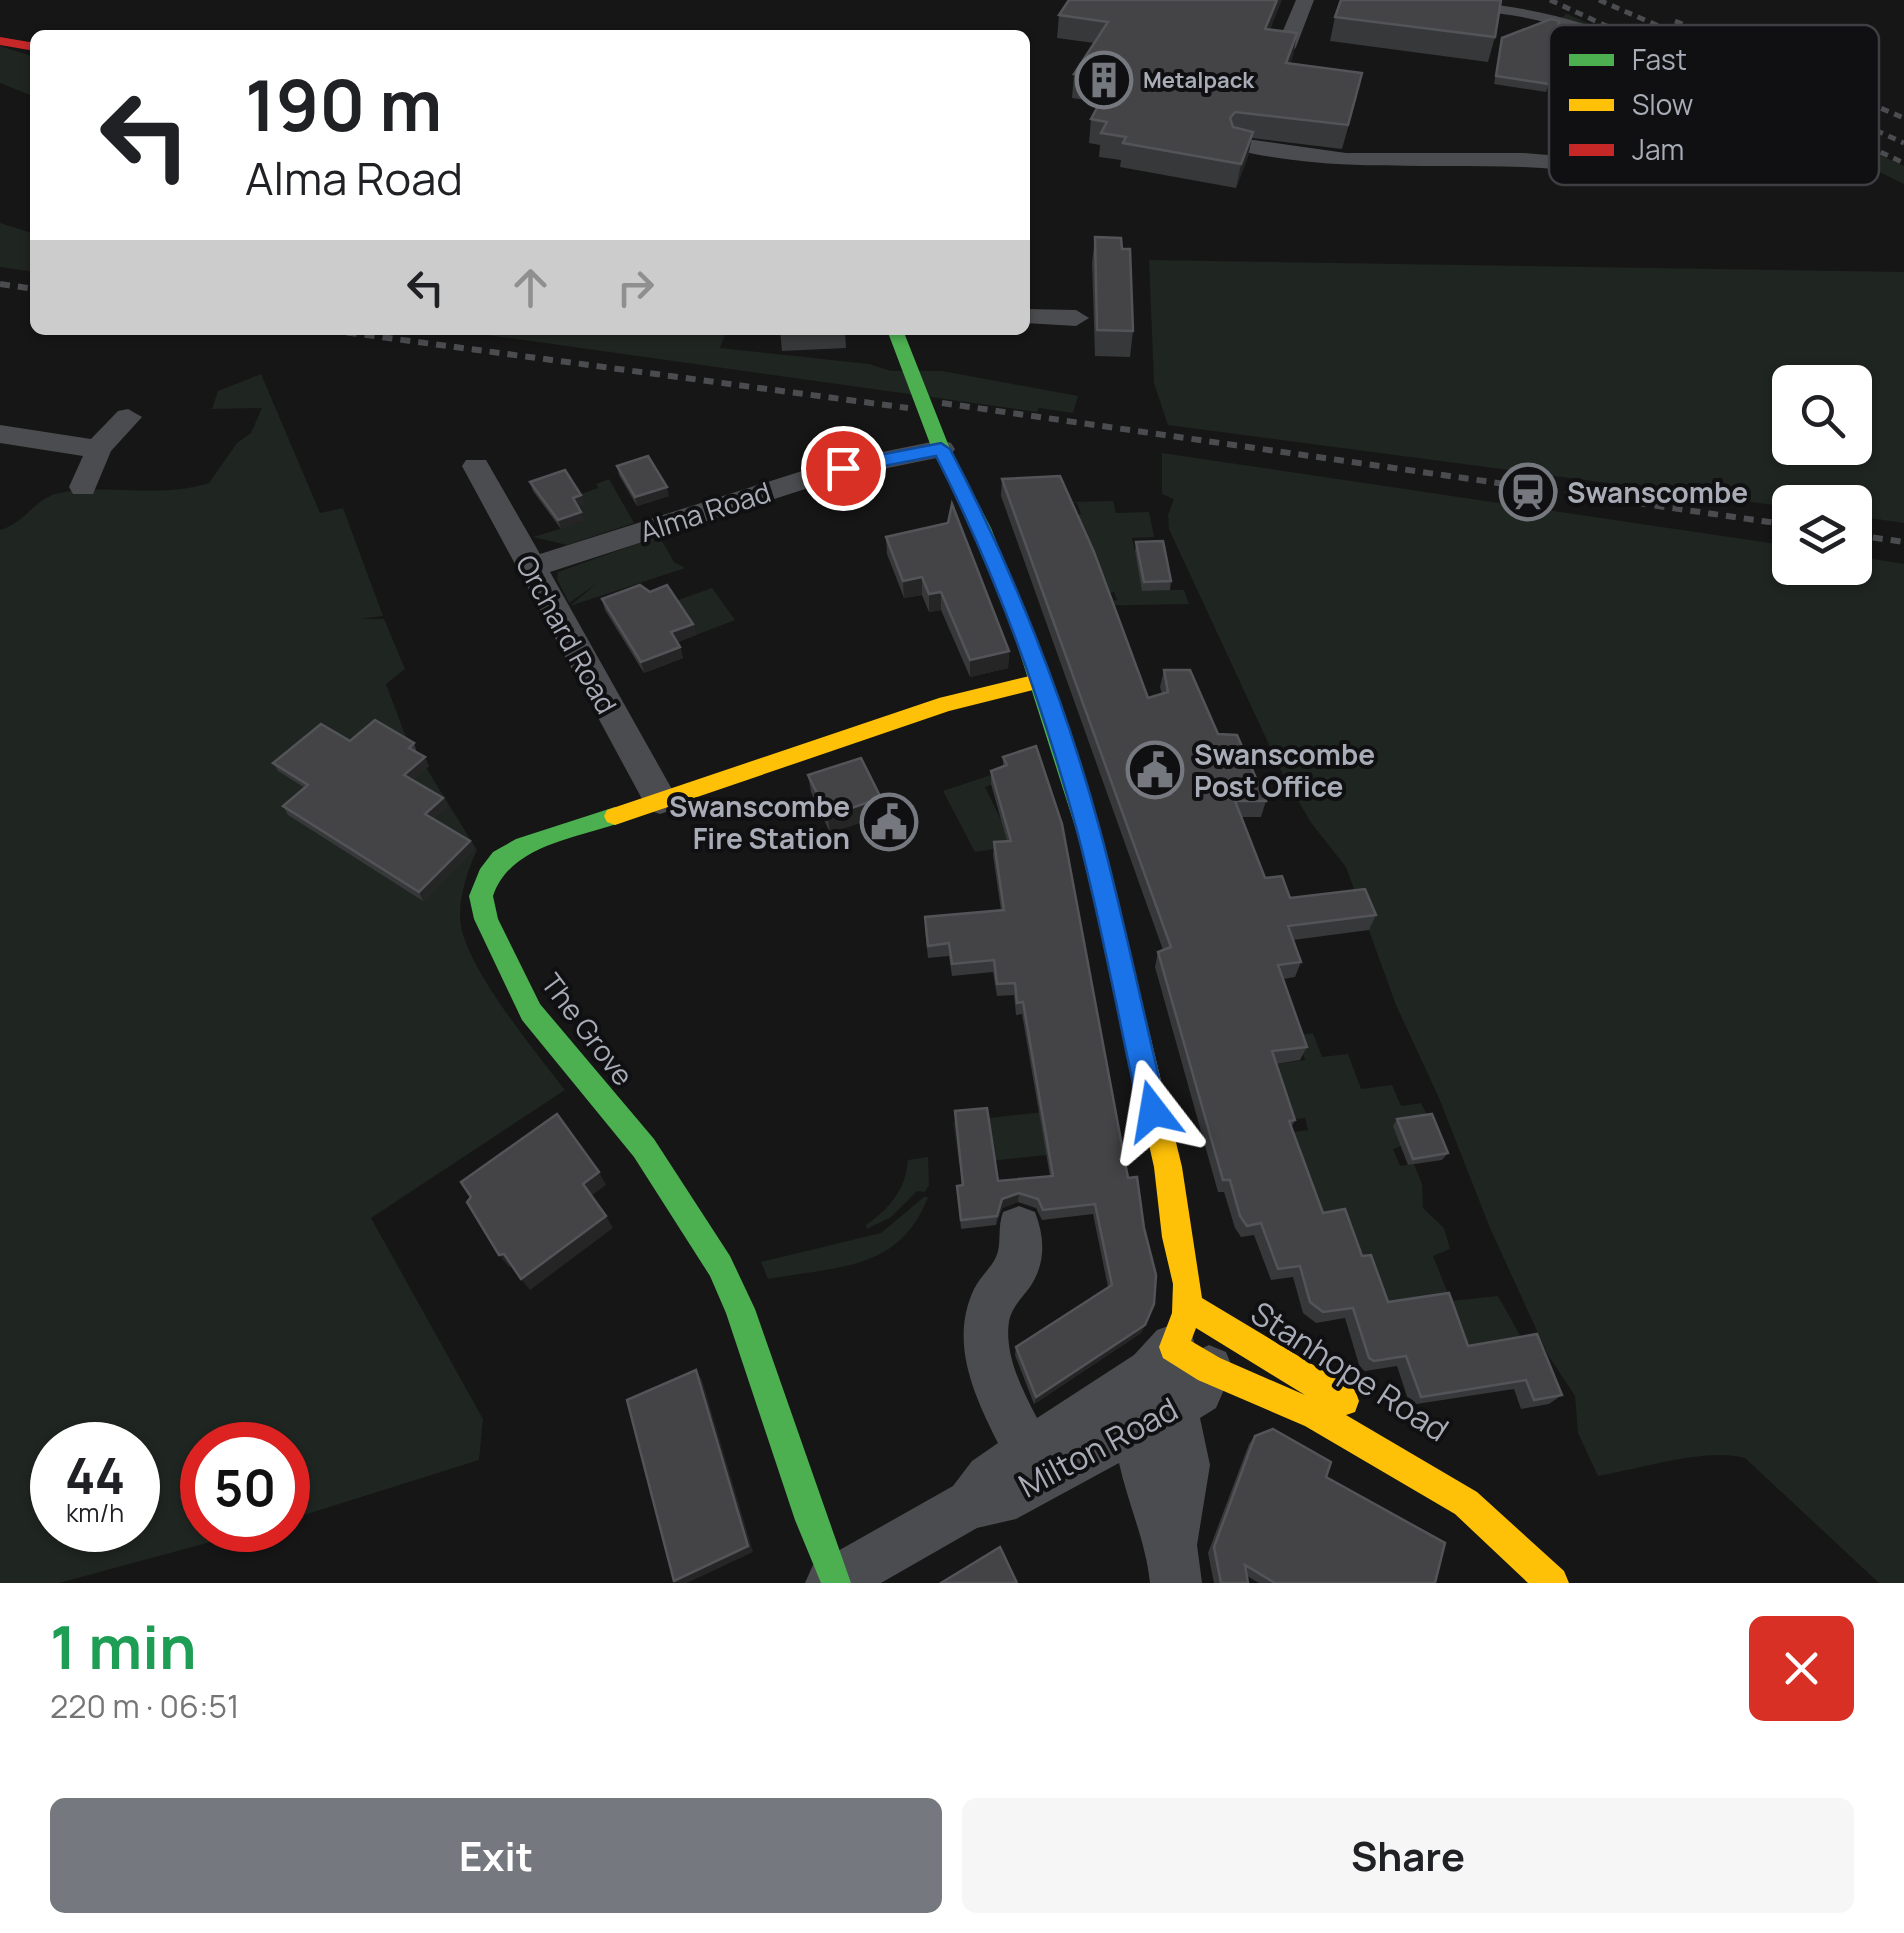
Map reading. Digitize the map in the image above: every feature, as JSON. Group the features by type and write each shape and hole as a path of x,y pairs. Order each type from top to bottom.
{"main road":[{"path":"0,41 30,46"},
{"path":"897,335 938,439 982,528 1090,836 1168,1168 1213,1280 1171,1369"},
{"name":"The Grove","path":"834,1582 740,1309 720,1266 654,1161 548,1035 507,964 486,920 482,900 490,872 510,853 970,696 1038,682"},
{"path":"1168,1168 1171,1369"},
{"name":"Stanhope Road","path":"1171,1369 1308,1375 1438,1467 1456,1497"},
{"name":"Stanhope Road","path":"1171,1369 1316,1415 1456,1497 1552,1583"}],"street":[{"path":"1286,47 1305,0"},
{"path":"1424,0 1512,10 1571,25"},
{"path":"1240,144 1342,160 1549,162"},
{"path":"1030,316 1076,318"},
{"path":"82,486 98,448 128,417"},
{"path":"0,434 98,448"},
{"name":"Alma Road","path":"530,568 938,439"},
{"name":"Orchard Road","path":"476,466 660,800"},
{"path":"1019,1228 1022,1260 990,1306 986,1334 998,1394 1029,1452"},
{"path":"1171,1369 1158,1518 1174,1564"},
{"name":"Milton Road","path":"834,1582 972,1504 998,1501 1171,1369"},
{"name":"Milton Road","path":"972,1504 989,1478 1171,1369"}],"shaded area":[{"path":"1536,0 1591,25 1575,25 1561,18 1566,14"},
{"path":"0,46 30,55 30,95 0,83"},
{"path":"1879,155 1904,166 1904,184 1879,172"},
{"path":"0,223 30,232 30,271 0,267"},
{"path":"1149,260 1904,272 1904,523 1872,518 1872,485 1772,485 1772,505 1168,425 1154,383"},
{"path":"488,335 725,335 720,348 869,364 891,371 942,371 1078,396 1073,413 1039,408 1037,412"},
{"path":"261,374 320,513 343,508 383,616 361,619 384,619 405,669 386,684 404,732 477,850 461,901 464,937 486,983 565,1090 371,1218 483,1419 479,1460 310,1513 310,1422 180,1422 180,1550 59,1583 0,1583 0,530 59,493 96,489 172,490 209,483 237,443 251,433 262,408 212,409 218,391"},
{"path":"1162,453 1772,543 1772,585 1872,585 1872,559 1904,564 1904,1583 1879,1583 1745,1458 1693,1457 1598,1476 1578,1433 1575,1396 1548,1355 1490,1228 1439,1098 1396,1005 1346,867 1312,824 1285,779 1169,529 1168,515 1174,499 1162,494"},
{"path":"609,479 634,523 567,545 533,537 583,522 566,518 578,495"},
{"path":"1113,501 1116,513 1149,512 1154,537 1132,538 1144,590 1184,590 1189,604 1078,606 1117,600 1114,592 1101,594 1050,518 1081,514 1077,503 1069,502"},
{"path":"659,536 674,562 685,568 570,606 596,584 569,603 557,579 558,572 653,538 655,542"},
{"path":"712,588 735,620 696,635 673,602"},
{"path":"1003,771 1006,779 985,787 1004,826 1008,847 975,852 943,791"},
{"path":"1313,1033 1322,1057 1348,1054 1361,1089 1392,1085 1401,1106 1421,1103 1430,1121 1394,1126 1401,1146 1393,1149 1400,1166 1414,1164 1422,1184 1423,1208 1444,1228 1450,1249 1433,1256 1451,1301 1498,1296 1525,1344 1432,1360 1378,1313 1306,1226 1287,1133 1308,1130 1305,1118 1284,1120 1234,1070 1305,1060 1300,1043 1262,1040"},
{"path":"1044,1112 1047,1155 959,1164 953,1122"},
{"path":"928,1157 929,1185 925,1192 917,1191 891,1217 867,1229 866,1225 900,1190 908,1160"},
{"path":"928,1197 916,1222 883,1252 841,1267 768,1279 761,1262 881,1233"}],"building":[{"path":"1069,0 1277,0 1265,29 1297,33 1286,63 1362,73 1348,125 1235,112 1230,118 1233,127 1253,132 1241,164 1123,143 1126,137 1101,133 1107,122 1091,119 1112,80 1074,74 1108,22 1059,15"},
{"path":"1341,0 1501,0 1495,37 1335,17"},
{"path":"1551,19 1559,21 1558,25 1549,25 1549,84 1496,76 1502,38"},
{"path":"1095,237 1121,238 1122,249 1130,249 1133,331 1097,330"},
{"path":"648,456 667,487 635,497 617,466"},
{"path":"565,470 581,495 573,498 581,512 558,520 530,482"},
{"path":"1060,476 1094,552 1148,698 1168,692 1164,670 1190,670 1218,734 1237,735 1266,801 1235,801 1265,878 1282,876 1290,898 1365,889 1376,915 1288,926 1301,962 1278,965 1307,1047 1272,1051 1295,1120 1289,1121 1323,1213 1345,1209 1362,1256 1371,1255 1388,1302 1449,1293 1468,1346 1537,1334 1562,1395 1534,1400 1526,1380 1421,1397 1406,1356 1374,1361 1369,1358 1353,1308 1323,1312 1310,1302 1300,1266 1278,1269 1261,1223 1247,1226 1240,1216 1230,1180 1223,1180 1158,952 1171,947 1002,479"},
{"path":"952,504 1009,651 970,660 941,592 929,594 922,577 903,581 886,537 948,523"},
{"path":"1163,541 1171,581 1144,582 1136,542"},
{"path":"640,585 650,592 667,585 693,624 671,632 680,647 641,662 602,599"},
{"path":"375,720 414,743 409,748 425,757 404,775 443,798 425,814 470,841 419,892 283,806 308,785 273,763 321,724 350,741"},
{"path":"1036,746 1062,824 1128,1178 1137,1177 1156,1275 1154,1304 1145,1325 1036,1397 1016,1347 1112,1285 1095,1204 1043,1210 1038,1199 1019,1193 1002,1199 997,1216 961,1220 957,1186 963,1185 955,1111 987,1108 998,1181 1053,1176 1023,1002 1017,1003 1015,983 997,984 994,960 952,964 949,943 928,946 925,917 1004,910 994,842 1011,841 991,771 1007,765 1003,757"},
{"path":"861,758 881,798 828,816 808,775"},
{"path":"557,1114 599,1172 583,1184 606,1216 521,1279 504,1254 499,1255 467,1202 471,1197 461,1182"},
{"path":"1432,1114 1448,1153 1413,1159 1397,1119"},
{"path":"696,1370 748,1546 674,1581 627,1400"},
{"path":"1273,1429 1331,1462 1326,1477 1445,1543 1435,1583 1275,1583 1245,1565 1248,1583 1221,1583 1214,1547 1255,1436"},
{"path":"1000,1547 1017,1583 941,1583"}],"railway":[{"path":"1550,0 1604,25"},
{"path":"1599,0 1656,25"},
{"path":"1675,21 1684,25"},
{"path":"1879,107 1904,118"},
{"path":"1879,132 1904,143"},
{"path":"1879,151 1904,163"},
{"path":"0,284 30,288"},
{"path":"366,335 908,408"},
{"path":"942,403 1772,522"},
{"path":"1872,537 1904,542"}],"traffic: fast":[{"path":"897,335 941,449 982,528 1026,641 1090,836 1118,953"},
{"path":"615,816 524,846 501,859 488,876 481,896 486,919 531,1012 644,1148 720,1266 740,1309 811,1520 836,1580"}],"traffic: slow":[{"path":"615,816 947,704 1038,682"},
{"path":"1118,953 1168,1167 1176,1237 1188,1284 1187,1313 1174,1347 1209,1369 1316,1415 1466,1503 1552,1583"},
{"path":"1188,1306 1344,1401"}],"traffic: jam":[{"path":"0,41 30,46"}],"place":[{"name":"Metalpack","path":"1104,80"},
{"name":"Swanscombe","path":"1528,492"},
{"name":"Swanscombe Post Office","path":"1155,770"},
{"name":"Swanscombe Fire Station","path":"889,822"}],"route":[{"path":"843,468 941,449 982,528 1026,640 1088,828 1153,1111"}]}
